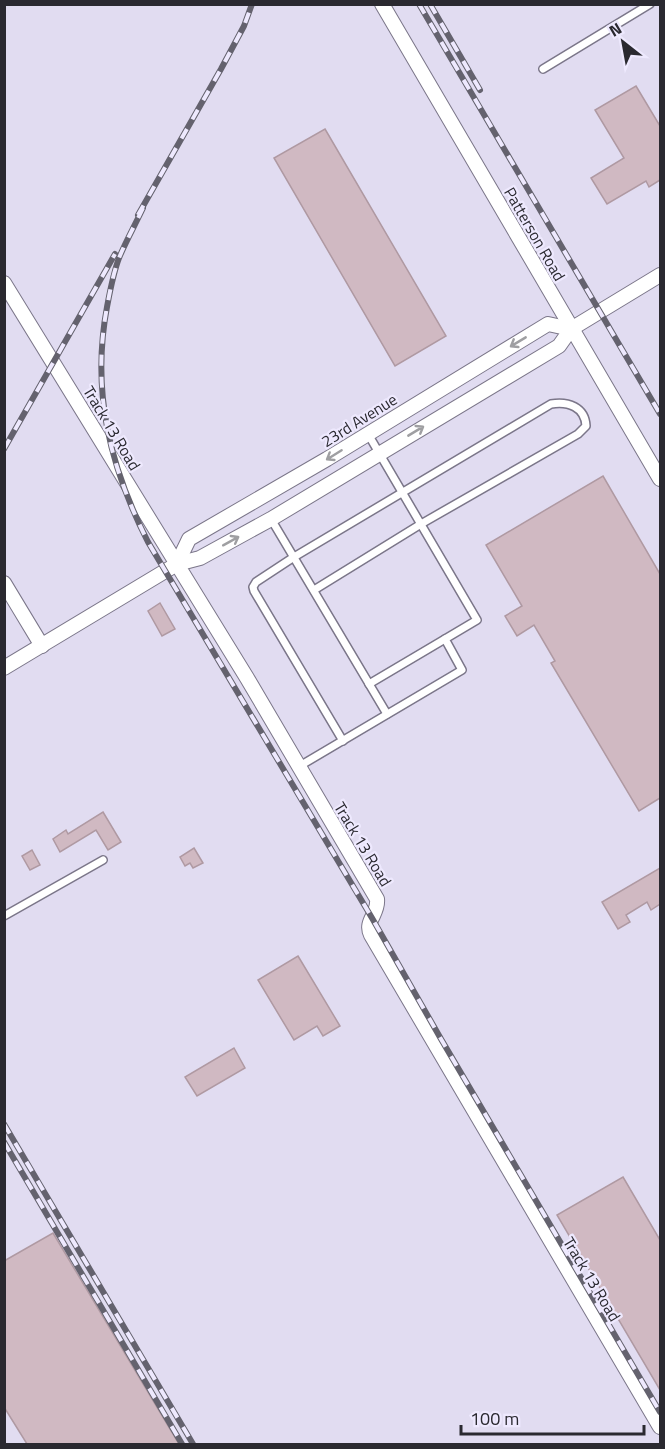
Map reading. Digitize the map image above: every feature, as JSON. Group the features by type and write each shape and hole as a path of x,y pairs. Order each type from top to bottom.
{"street":[{"name":"Patterson Road","path":"382,4 660,479"},
{"path":"4,668 177,564 200,558 271,519 559,346 571,329 660,275"},
{"name":"Track 13 Road","path":"4,283 177,564 377,899 376,913 367,928 660,1426"},
{"name":"23rd Avenue","path":"177,564 189,539 368,434 548,324 571,329"},
{"path":"4,583 42,646"}],"lane":[{"path":"543,69 650,4"},
{"path":"314,590 421,524 578,434 586,426 585,420 572,404 562,402 551,404 294,556 256,582 253,587 254,591 343,741"},
{"path":"368,434 477,621 369,684"},
{"path":"271,519 387,714"},
{"path":"298,767 462,670 445,639"},
{"path":"4,916 103,860"}],"building":[{"path":"636,86 660,126 660,180 649,187 646,181 607,204 591,178 624,158 595,110"},
{"path":"325,129 446,336 395,366 274,158"},
{"path":"603,476 660,574 660,798 639,811 551,663 555,661 534,625 517,636 505,616 522,606 486,545"},
{"path":"160,603 175,629 162,636 148,611"},
{"path":"103,812 121,842 108,850 96,830 60,852 53,839 66,830 68,834"},
{"path":"194,848 203,863 193,868 190,863 185,866 180,857"},
{"path":"32,850 40,865 30,870 22,856"},
{"path":"660,868 660,904 651,910 647,902 626,915 630,922 618,929 602,902"},
{"path":"298,956 340,1026 323,1036 317,1026 294,1040 258,980"},
{"path":"234,1048 245,1068 197,1096 185,1077"},
{"path":"623,1177 660,1240 660,1390 557,1215"},
{"path":"53,1233 179,1444 27,1444 4,1407 4,1261"}],"railway":[{"path":"138,215 221,69 244,26 252,4"},
{"path":"419,4 660,414"},
{"path":"430,4 480,90"},
{"path":"143,208 113,276 107,307 101,369 107,428 123,486 135,514 148,542 372,918 660,1412"},
{"path":"4,449 115,254"},
{"path":"4,1124 193,1444"},
{"path":"4,1142 182,1444"}]}
